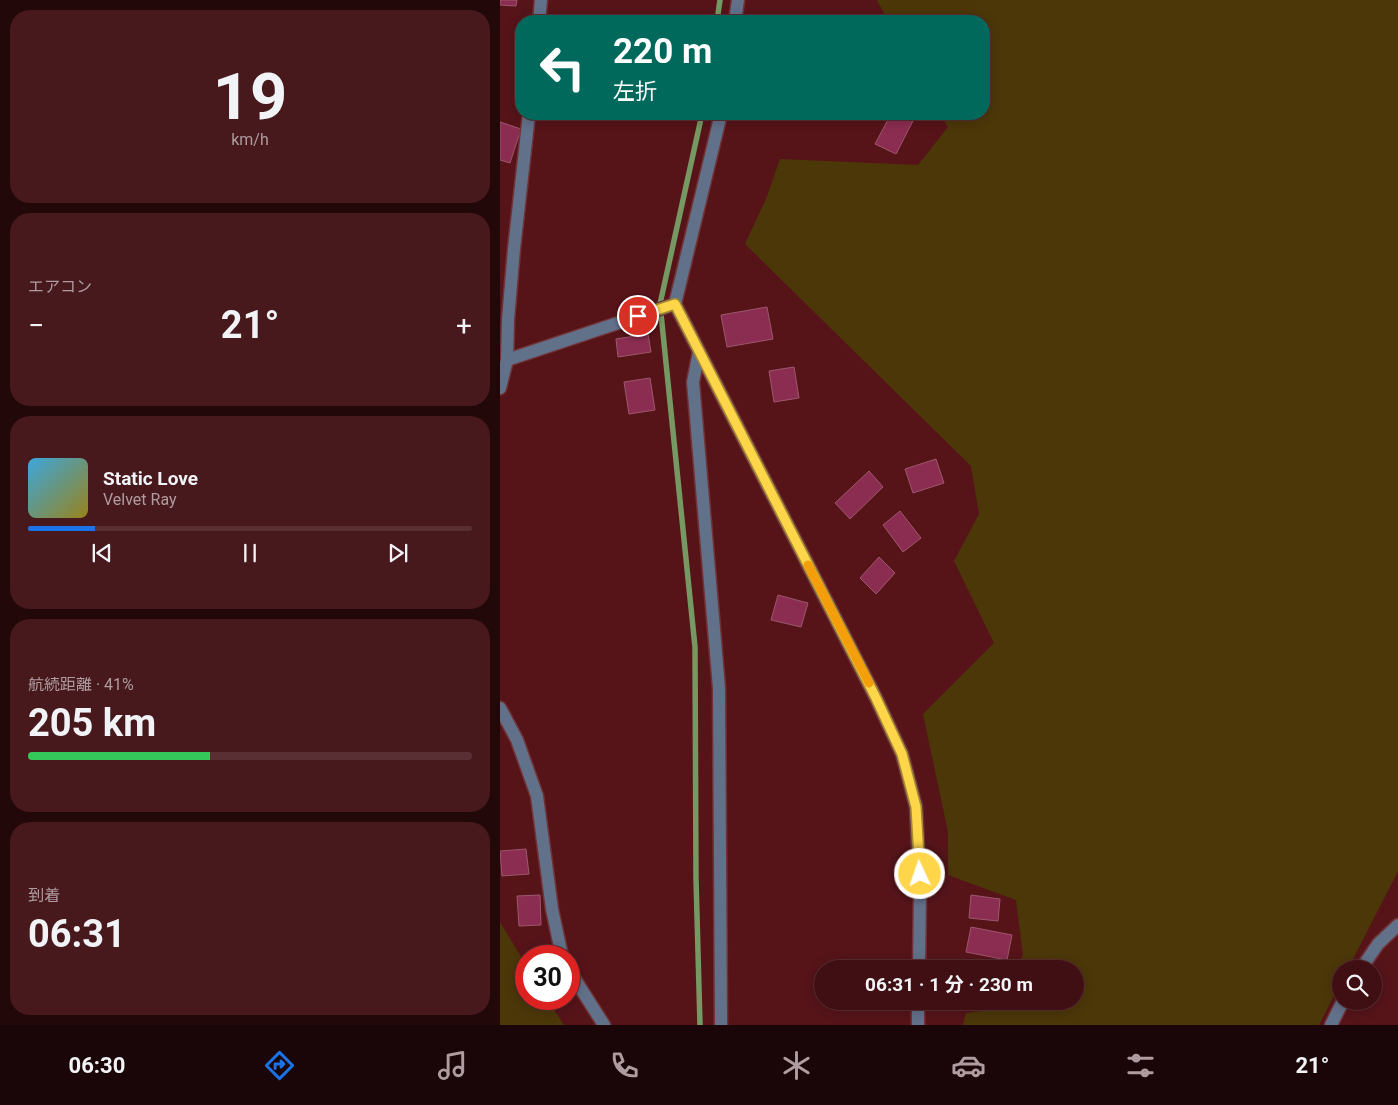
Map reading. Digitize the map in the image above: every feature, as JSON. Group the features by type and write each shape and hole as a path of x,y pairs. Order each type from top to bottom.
{"street":[{"path":"540,15 541,0"},
{"path":"736,15 738,0"},
{"path":"500,388 507,360 508,320 514,250 528,120"},
{"path":"720,120 675,304 876,698 902,754 916,807 920,891 919,960"},
{"path":"507,360 675,304"},
{"path":"698,352 692,382 719,688 721,1025"},
{"path":"500,708 517,740 537,796 552,908 560,945"},
{"path":"1368,960 1378,944 1398,926"},
{"path":"580,987 604,1025"},
{"path":"918,1010 918,1025"},
{"path":"1331,1025 1338,1010"}],"shaded area":[{"path":"877,0 1398,0 1398,871 1353,960 1332,960 1332,1000 1319,1025 963,1025 966,1013 990,1010 1084,1010 1084,960 1020,960 1023,955 1016,900 948,875 948,832 923,714 994,643 954,561 979,514 971,466 745,244 766,199 780,159 918,165 948,127 944,120 990,120 990,15 885,15"},
{"path":"500,922 515,947 515,1010 554,1010 564,1025 500,1025"}],"building":[{"path":"500,0 517,0 516,6 500,5"},
{"path":"888,120 913,120 896,154 875,144"},
{"path":"500,122 521,129 510,163 500,160"},
{"path":"767,307 773,339 727,347 721,315"},
{"path":"648,334 651,352 618,357 616,339"},
{"path":"794,367 799,398 774,402 769,371"},
{"path":"650,378 655,410 629,414 624,382"},
{"path":"936,459 944,483 913,493 905,469"},
{"path":"869,471 883,487 850,519 835,503"},
{"path":"900,511 921,538 903,552 883,525"},
{"path":"879,557 895,573 876,594 860,578"},
{"path":"778,595 808,603 801,627 771,620"},
{"path":"526,849 529,874 502,876 500,851"},
{"path":"540,895 541,925 519,926 517,896"},
{"path":"971,895 1000,899 998,921 969,918"},
{"path":"971,927 1012,935 1007,960 966,952"}],"waterway":[{"path":"718,15 720,0"},
{"path":"700,1025 696,879 695,647 660,304 701,120"}],"slow traffic":[{"path":"808,565 869,683"}],"route":[{"path":"638,316 675,304 876,698 902,754 916,807 920,874"}]}
